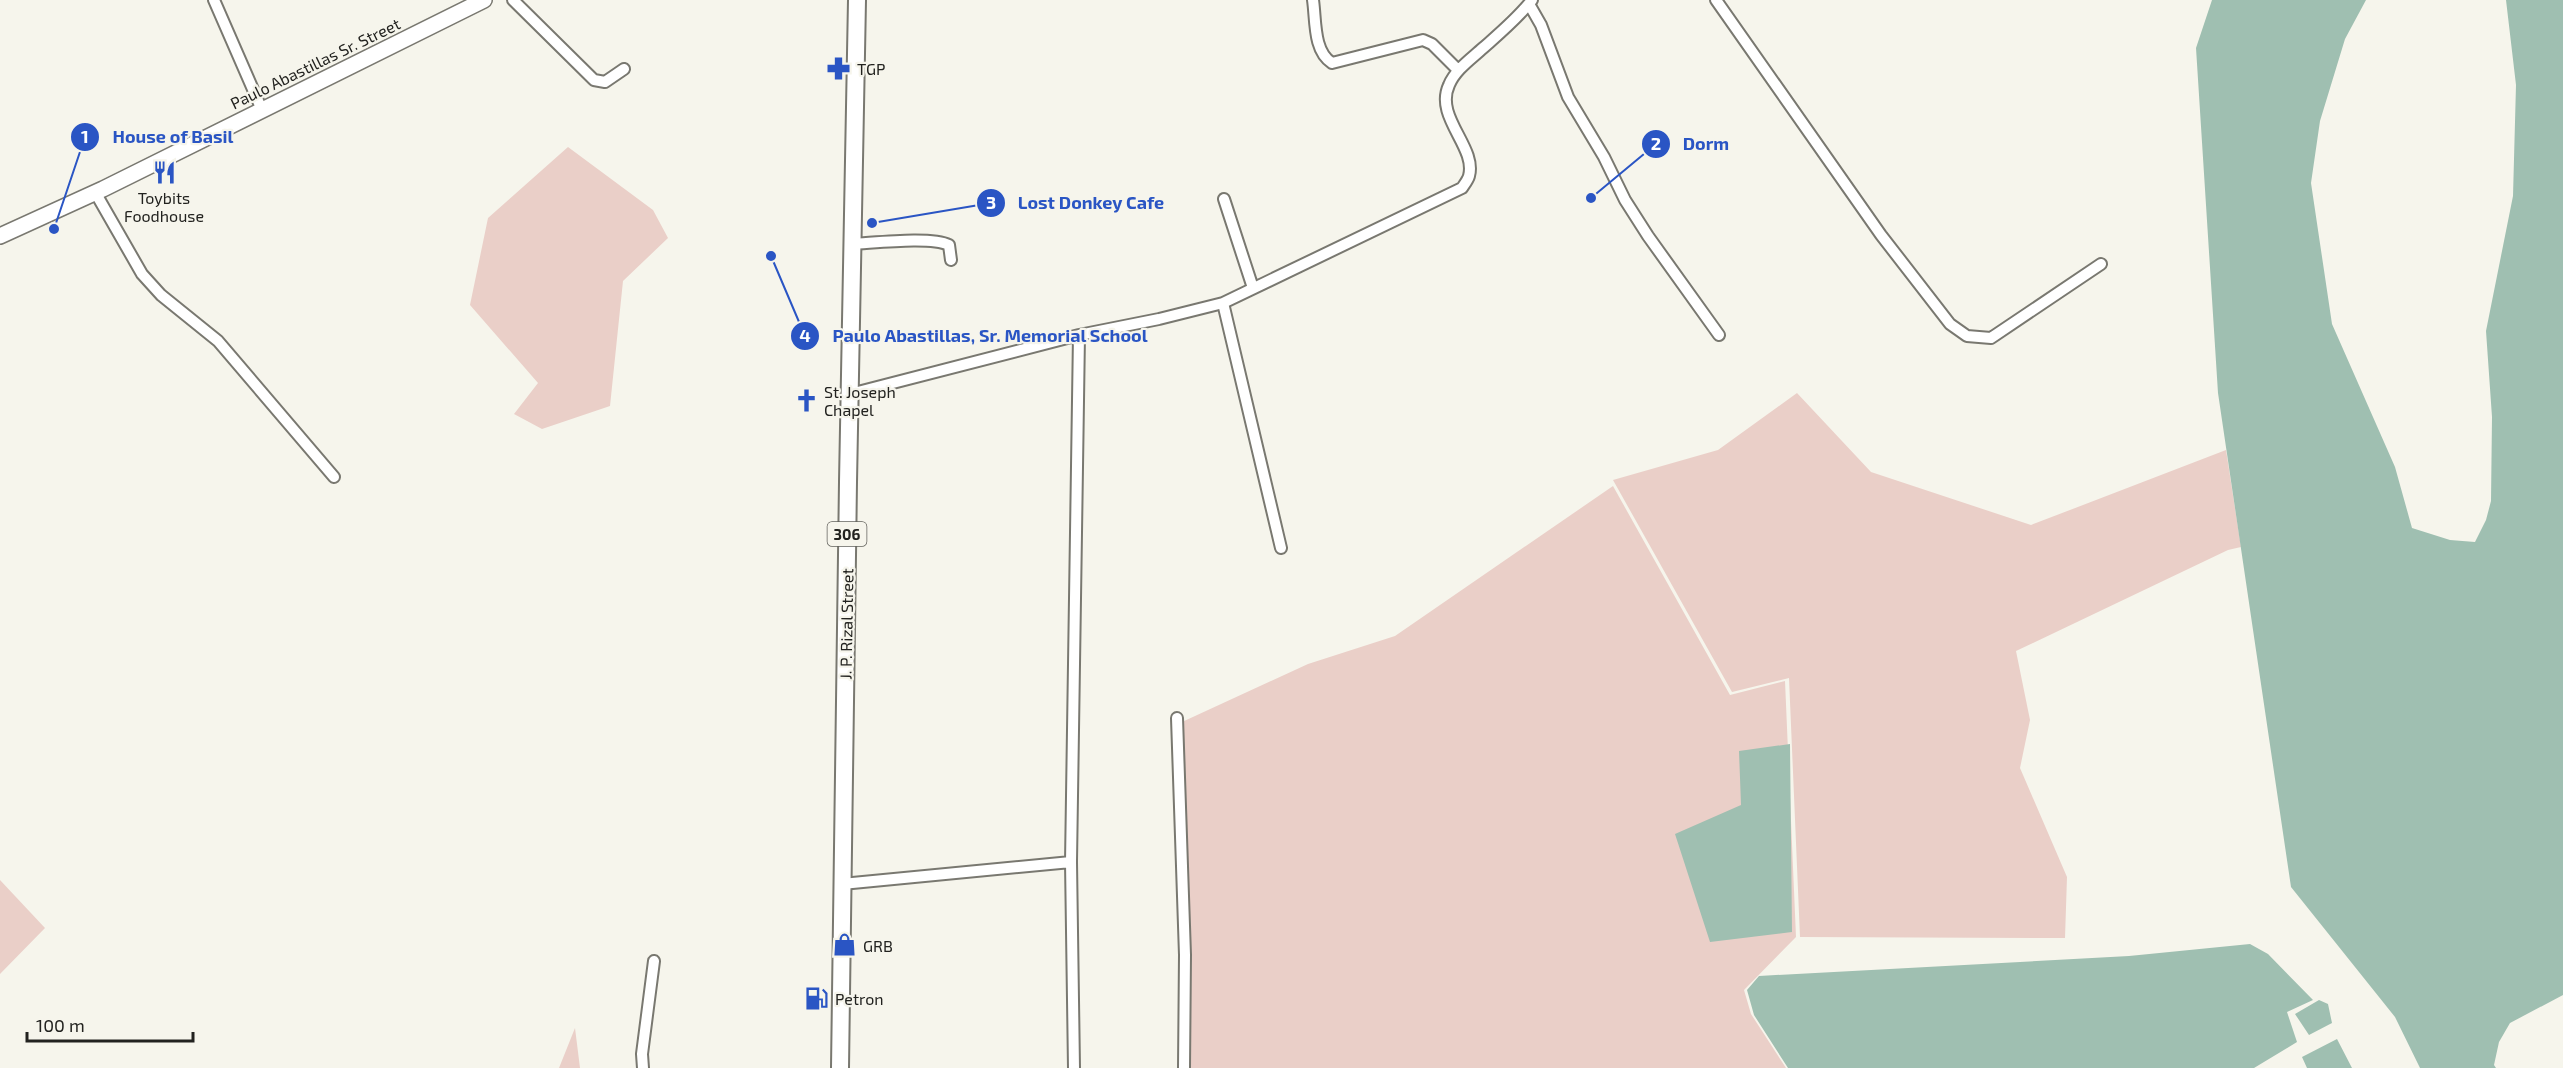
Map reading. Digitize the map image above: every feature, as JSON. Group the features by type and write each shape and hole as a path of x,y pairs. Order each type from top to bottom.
{"main road":[{"name":"J. P. Rizal Street","path":"840,1068 857,0"},
{"name":"Paulo Abastillas Sr. Street","path":"0,236 262,110 473,2"}],"street":[{"path":"214,0 262,110"},
{"path":"513,0 594,80 605,82 624,69"},
{"path":"1313,0 1320,50 1324,58 1332,63 1423,40 1432,44 1458,70"},
{"path":"1716,0 1881,235 1950,324 1967,336 1991,338 2101,264"},
{"path":"850,394 1079,335 1169,317 1223,303 1462,188 1469,176 1468,160 1446,108 1446,93 1449,84 1458,70 1508,26 1530,2 1568,97 1604,157 1625,200 1719,335"},
{"path":"95,192 142,274 161,295 218,341 334,477"},
{"path":"1224,199 1253,288"},
{"path":"852,244 919,241 945,243 949,245 951,260"},
{"path":"1223,303 1281,548"},
{"path":"1074,1068 1071,862 1079,335"},
{"path":"1177,718 1185,955 1184,1068"},
{"path":"842,884 1071,862"},
{"path":"643,1068 642,1054 654,961"}],"shaded area":[{"path":"2212,0 2366,0 2345,39 2320,121 2311,183 2332,324 2395,467 2412,528 2450,540 2475,542 2486,520 2491,501 2492,417 2486,331 2513,196 2516,85 2506,0 2563,0 2563,995 2510,1023 2499,1042 2494,1065 2496,1068 2420,1068 2395,1017 2291,887 2218,393 2196,48"},
{"path":"568,147 653,210 668,238 623,281 610,406 542,429 514,414 538,383 470,305 488,218"},
{"path":"1797,393 1871,472 2031,525 2226,450 2241,547 2228,550 2016,651 2030,720 2020,768 2067,877 2065,938 1800,937 1789,678 1732,692 1613,480 1718,450"},
{"path":"1613,486 1730,695 1785,681 1796,937 1744,990 1751,1014 1786,1068 1188,1068 1182,722 1308,664 1395,636"},
{"path":"1790,744 1792,932 1710,942 1675,834 1741,805 1739,751"},
{"path":"0,880 45,928 0,974"},
{"path":"2250,944 2268,954 2313,1000 2287,1012 2297,1042 2254,1068 1788,1068 1754,1015 1747,990 1759,976 2129,956"},
{"path":"2319,1000 2328,1004 2332,1023 2309,1035 2295,1014"},
{"path":"575,1028 580,1068 559,1068"},
{"path":"2337,1039 2352,1068 2307,1068 2302,1057"}],"place":[{"name":"TGP","path":"839,68"},
{"name":"Toybits Foodhouse","path":"164,172"},
{"name":"Dorm","path":"1591,198"},
{"name":"Lost Donkey Cafe","path":"872,223"},
{"name":"House of Basil","path":"54,229"},
{"name":"Paulo Abastillas, Sr. Memorial School","path":"771,256"},
{"name":"St. Joseph Chapel","path":"806,400"},
{"name":"GRB","path":"845,945"},
{"name":"Petron","path":"817,998"}]}
